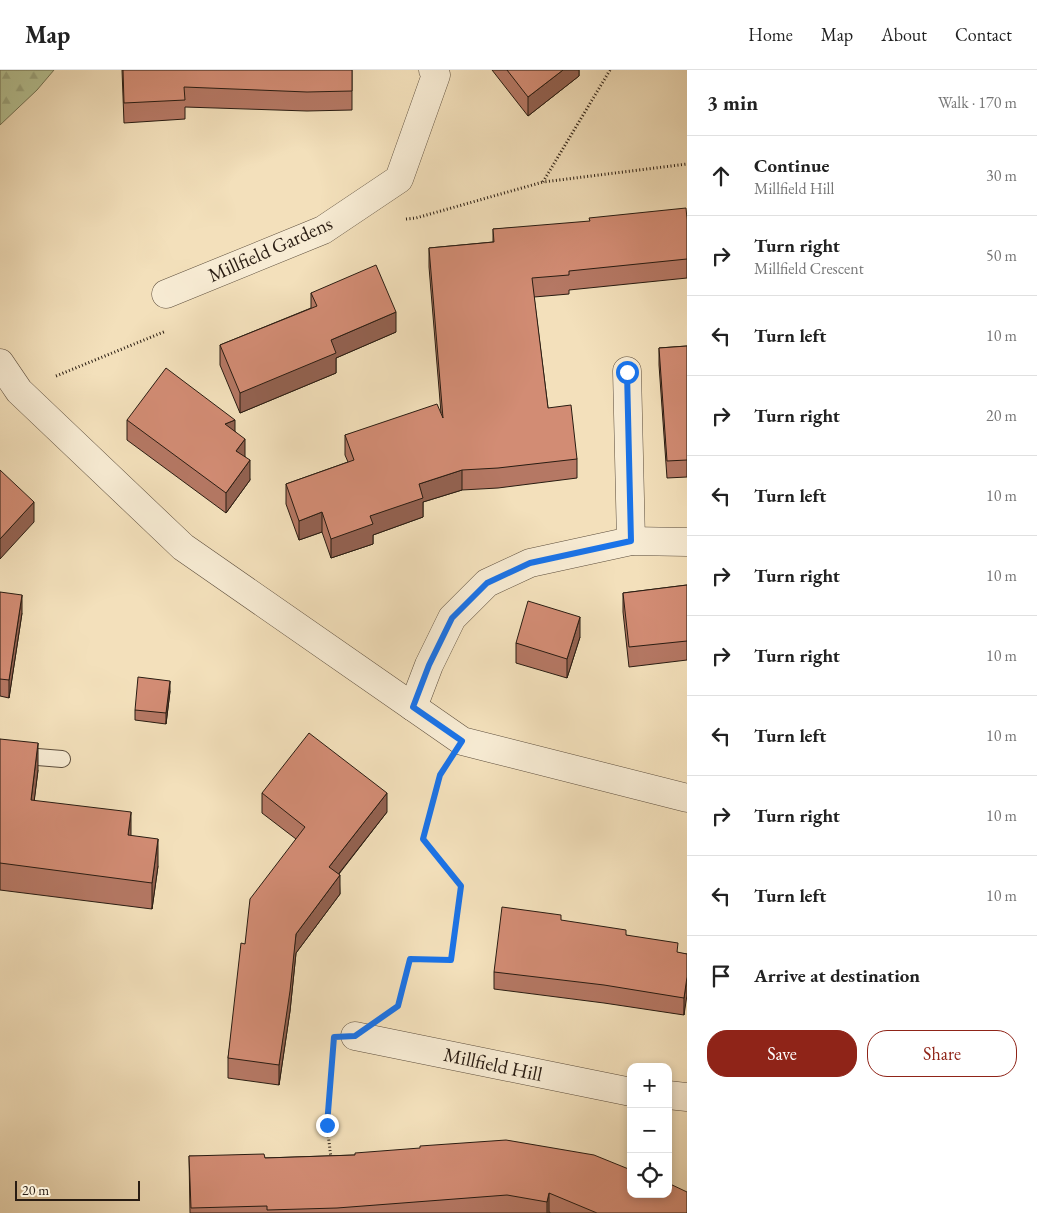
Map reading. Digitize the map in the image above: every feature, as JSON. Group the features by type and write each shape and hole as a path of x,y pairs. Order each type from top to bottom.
{"street":[{"name":"Millfield Gardens","path":"166,294 324,230 400,178 436,75 433,70"},
{"path":"0,362 18,391 183,547 462,741 687,798"},
{"path":"627,372 631,541"},
{"path":"413,707 429,665 452,618 487,583 530,563 631,541 687,542"},
{"name":"Millfield Hill","path":"355,1036 627,1091"},
{"path":"672,1095 687,1097"}],"lane":[{"path":"0,754 62,759"}],"path":[{"path":"542,182 610,70"},
{"path":"397,220 416,218 542,182 687,164"},
{"path":"18,391 180,325 166,294"},
{"path":"332,1164 327,1125 334,1037 355,1036 398,1006 410,959 451,960 461,886 423,839 440,775 462,741"}],"green space":[{"path":"0,70 54,70 37,90 0,125"}],"building":[{"path":"123,70 352,70 352,91 307,92 184,87 185,100 124,103"},
{"path":"507,70 563,70 528,97"},
{"path":"686,208 687,259 569,271 569,275 532,278 548,408 571,405 577,459 462,470 419,484 423,498 370,516 373,524 331,539 322,512 299,521 286,484 354,460 345,435 437,404 443,418 429,248 494,242 493,229 590,221 589,218"},
{"path":"376,265 396,312 331,340 336,353 240,393 220,345 317,306 311,293"},
{"path":"687,346 687,460 667,461 659,348"},
{"path":"166,368 235,420 225,424 245,439 236,451 250,460 226,493 127,420"},
{"path":"0,470 34,502 0,539"},
{"path":"687,585 687,641 629,647 623,593"},
{"path":"0,592 22,595 9,680 0,679"},
{"path":"528,601 580,617 567,659 516,643"},
{"path":"138,677 170,681 166,713 135,710"},
{"path":"309,733 387,793 329,867 340,875 296,934 279,1065 228,1058 241,943 245,944 250,899 305,827 262,793"},
{"path":"0,739 38,743 31,800 131,812 128,835 158,839 152,883 0,863"},
{"path":"502,907 561,915 561,920 626,930 626,935 678,943 677,952 687,954 687,977 684,998 604,985 494,972"},
{"path":"506,1140 594,1155 627,1168 627,1198 672,1198 672,1185 687,1192 687,1213 597,1213 549,1193 547,1202 507,1195 337,1208 267,1210 267,1206 191,1208 189,1156 264,1154 265,1158 355,1155 355,1153 420,1148 420,1146"}],"route":[{"path":"327,1125 334,1037 355,1036 398,1006 410,959 451,960 461,886 423,839 440,775 462,741 413,707 429,665 452,618 487,583 530,563 631,541 627,372"}]}
